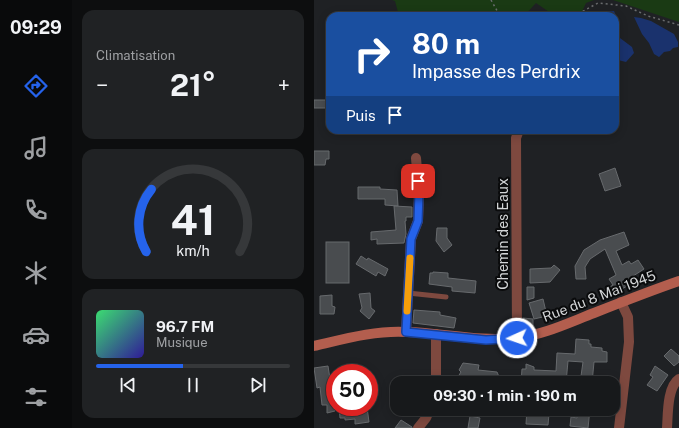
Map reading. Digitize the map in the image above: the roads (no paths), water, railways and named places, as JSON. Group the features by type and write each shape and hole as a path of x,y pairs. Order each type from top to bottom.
{"main road":[{"name":"Rue du 8 Mai 1945","path":"314,346 359,336 406,332 486,340 517,338 546,332 679,281"}],"street":[{"name":"Chemin des Eaux","path":"517,338 516,138 518,134"},
{"path":"406,332 411,239 418,221 419,193 416,158"},
{"path":"619,428 629,342 628,317 621,302"},
{"path":"436,334 436,376"},
{"path":"667,428 670,396 676,381 679,379"},
{"path":"420,428 427,416"}],"lane":[{"path":"408,293 446,297"}],"water":[{"path":"634,17 651,21 674,34 678,42 678,47 664,52 659,57 654,54"},
{"path":"619,37 632,47 634,53 626,62 619,60"}]}
